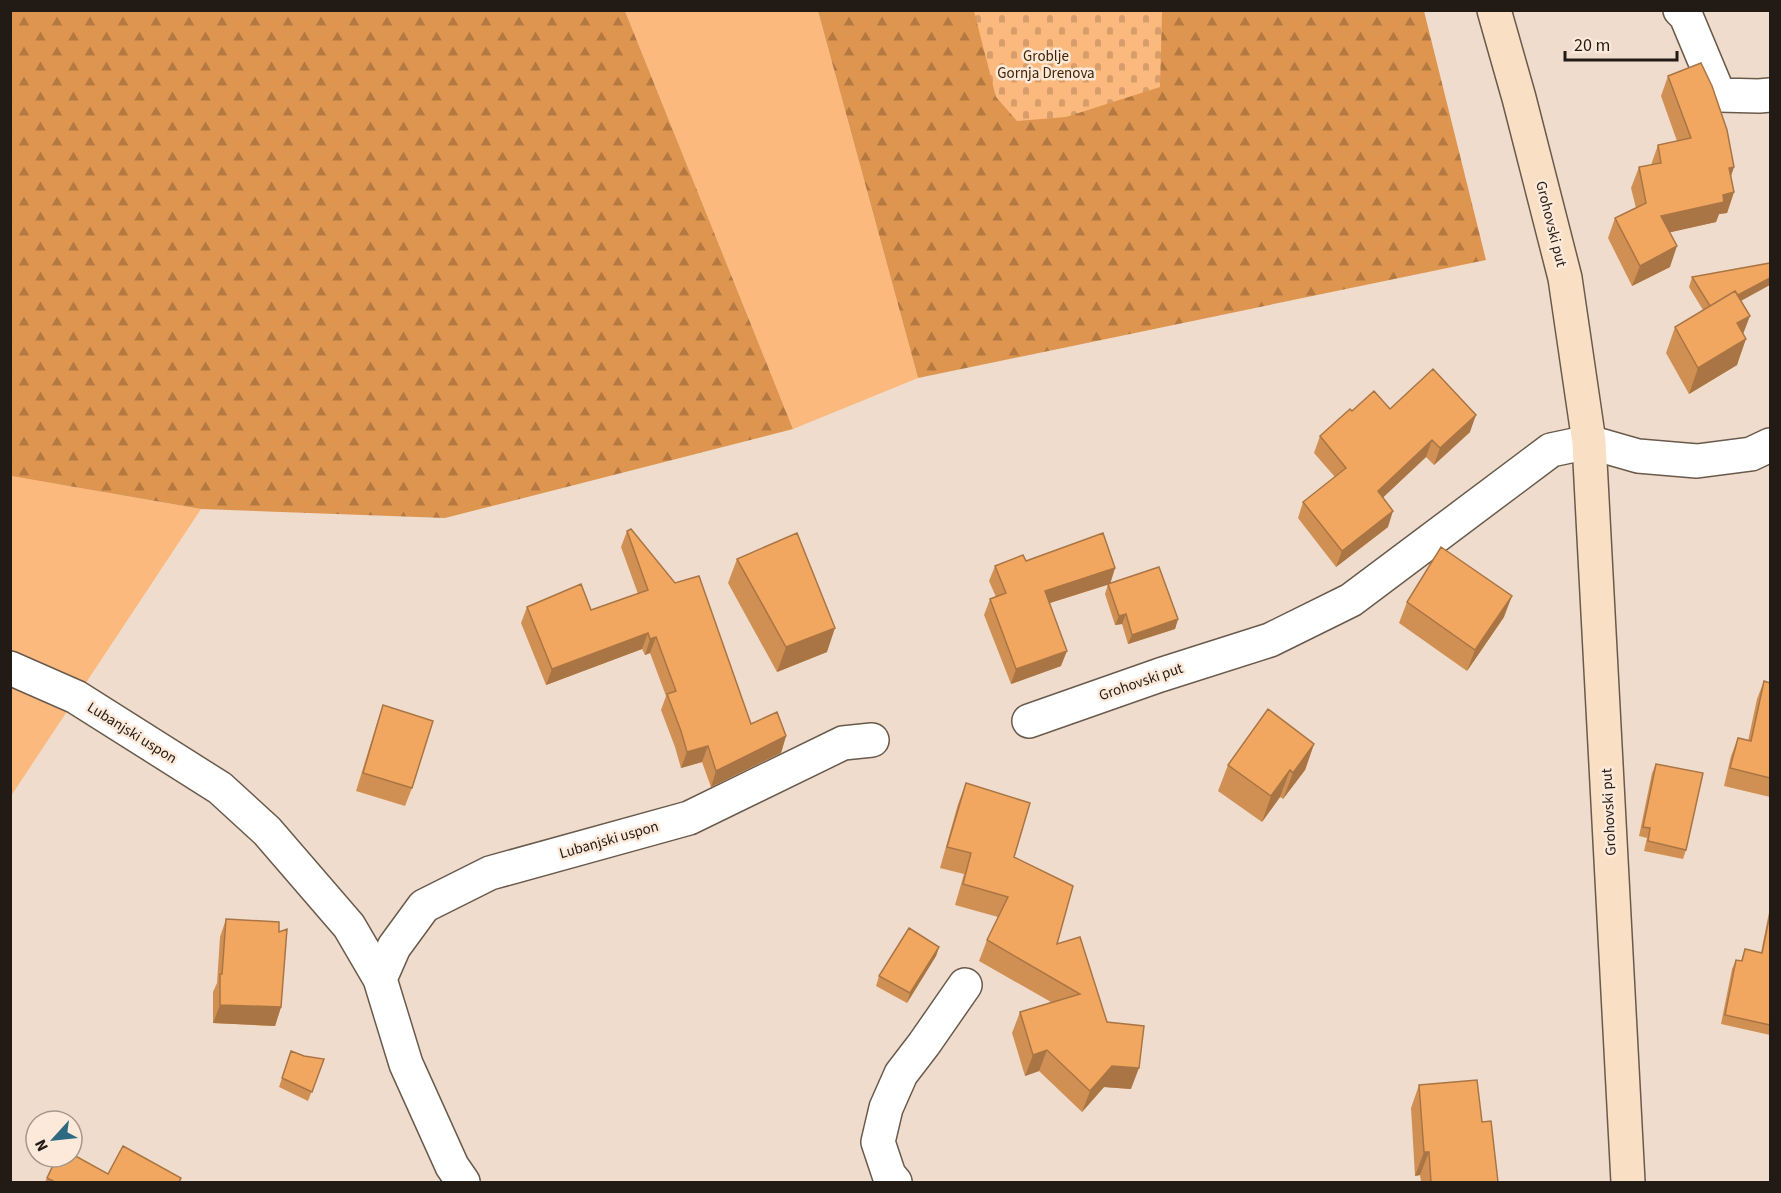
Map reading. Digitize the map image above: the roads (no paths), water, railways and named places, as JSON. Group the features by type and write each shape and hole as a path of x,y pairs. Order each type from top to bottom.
{"main road":[{"name":"Grohovski put","path":"1494,10 1565,278 1589,442 1628,1182"}],"street":[{"path":"1680,10 1686,16 1719,95 1770,95"},
{"path":"1589,442 1638,456 1697,461 1751,454 1770,445"},
{"name":"Grohovski put","path":"1029,721 1160,675 1270,640 1352,600 1551,450 1589,442"},
{"name":"Lubanjski uspon","path":"10,668 76,697 220,788 267,831 349,926 380,979 406,1064 452,1166 463,1182"},
{"name":"Lubanjski uspon","path":"380,979 394,947 424,906 490,873 688,818 843,743 872,741"},
{"path":"895,1182 889,1175 879,1142 886,1108 901,1074 965,985"}],"park label":[{"name":"Groblje Gornja Drenova","path":"1046,64"}]}
